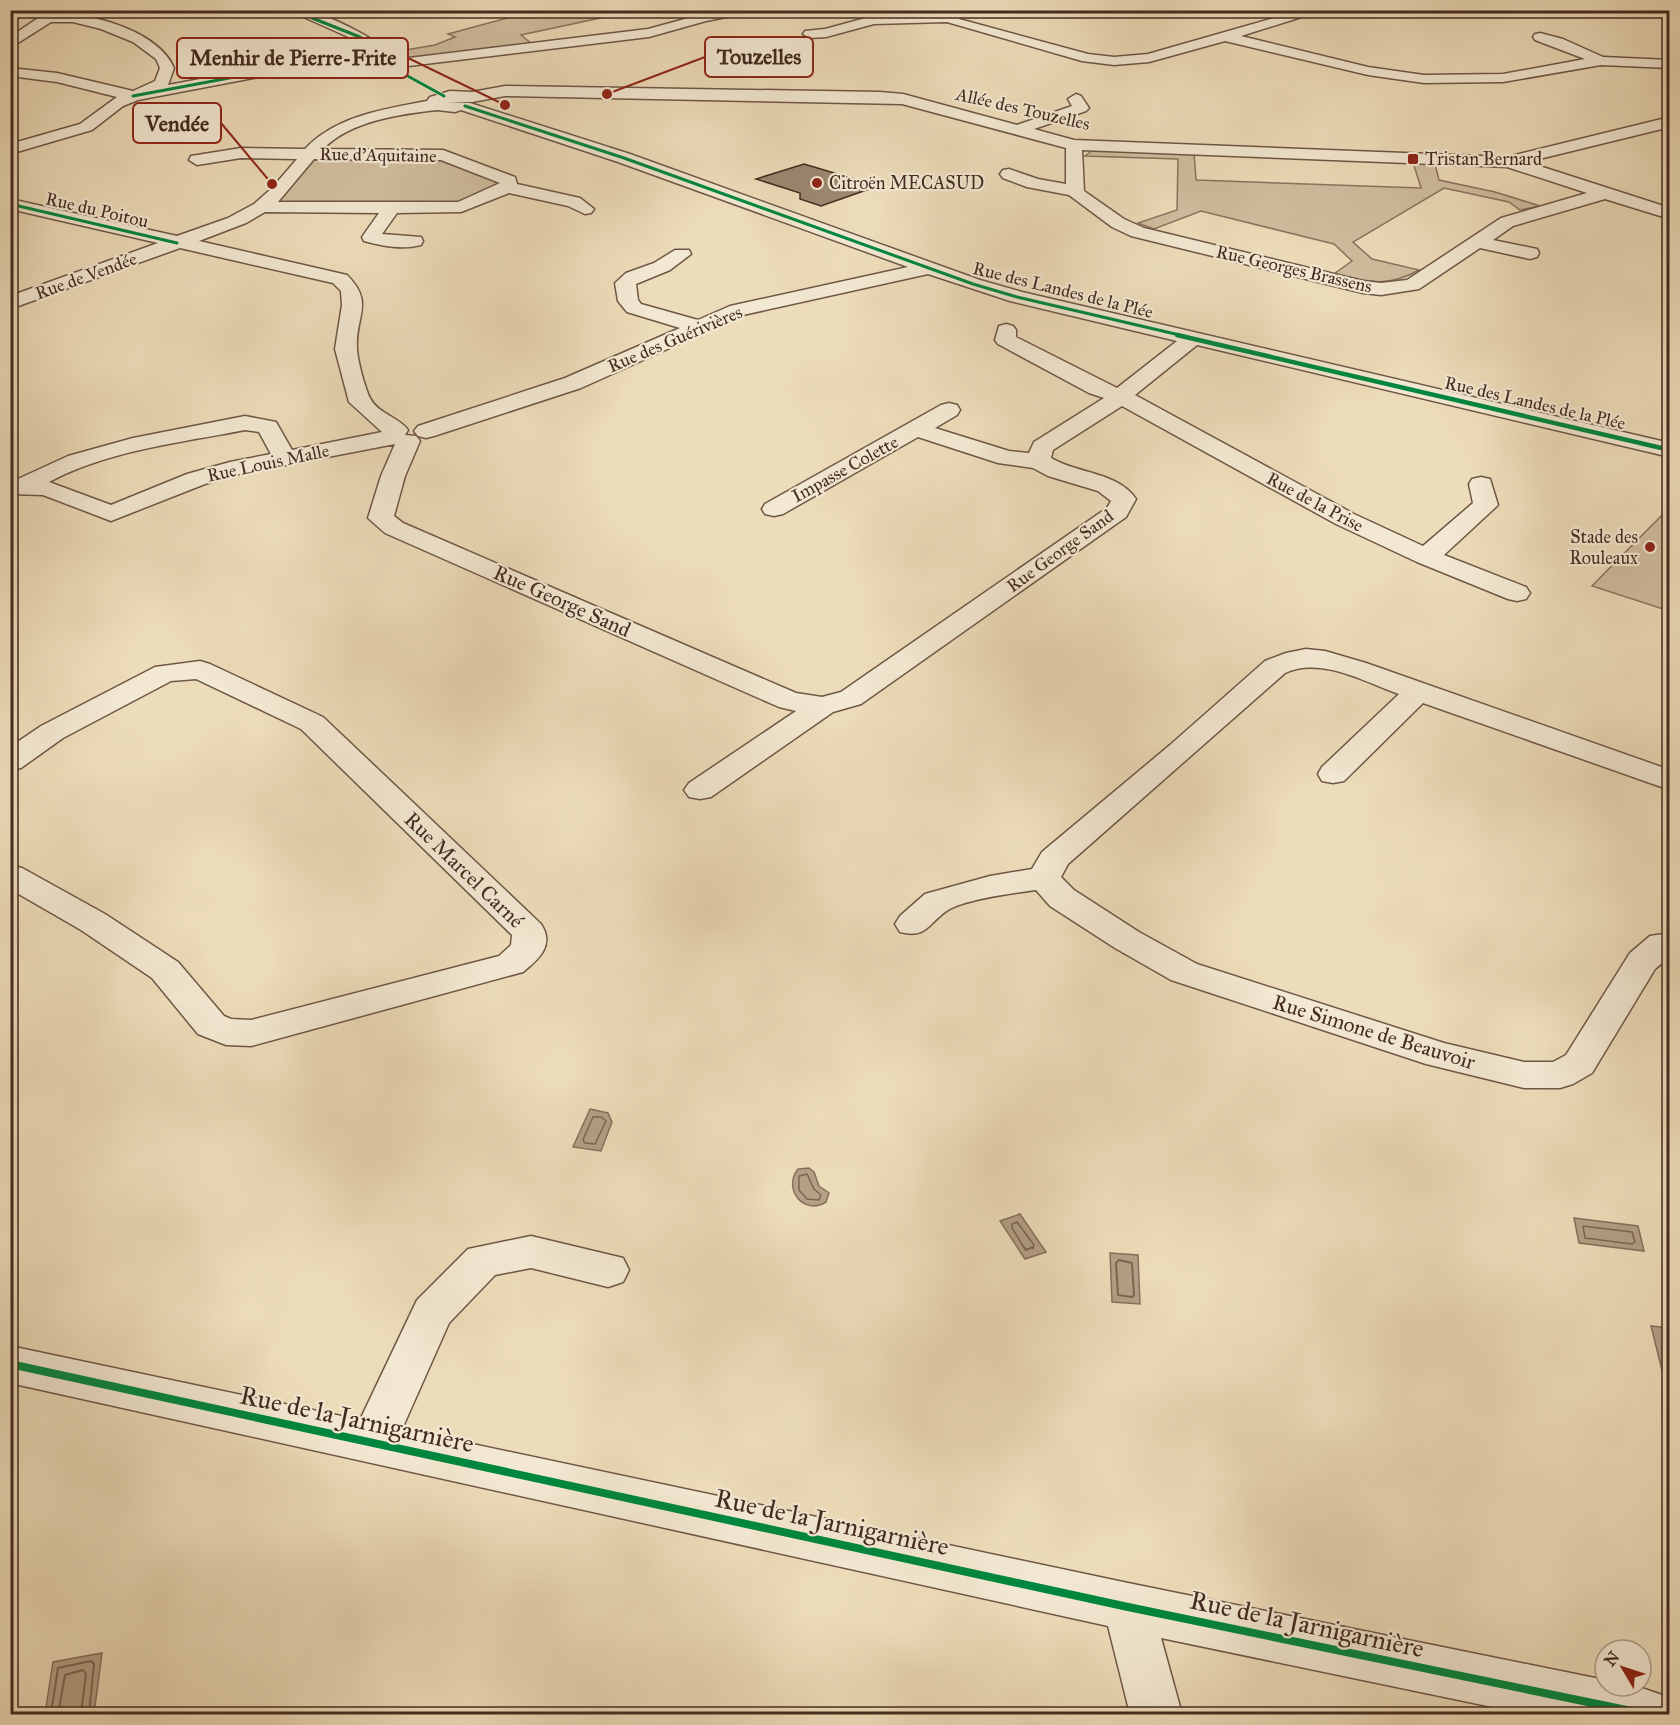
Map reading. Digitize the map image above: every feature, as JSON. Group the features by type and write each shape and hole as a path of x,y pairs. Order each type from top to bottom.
{"street":[{"path":"294,10 360,37 380,50 392,64 441,101 468,101"},
{"path":"392,64 649,33 704,17 742,10"},
{"path":"957,14 953,21 967,27 1079,56 1114,61 1149,58 1318,10"},
{"path":"1659,10 1670,17"},
{"path":"10,44 54,14 90,22 142,41 158,50 167,62 165,79 156,88 112,106 101,119 86,127 10,149"},
{"path":"810,34 826,33 873,20 957,14"},
{"path":"1226,37 1368,71 1425,79 1503,78 1601,60 1670,64"},
{"path":"1540,37 1601,60"},
{"path":"10,72 39,72 105,91 133,96 380,50"},
{"path":"878,114 880,90"},
{"name":"Allée des Touzelles","path":"468,101 505,91 880,90 903,99 1074,145 1507,162 1670,122"},
{"path":"1017,130 1081,108 1076,99"},
{"name":"Rue de Vendée","path":"10,303 218,228 262,207 308,153 331,132 355,122 441,101"},
{"name":"Rue des Landes de la Plée","path":"468,101 930,268 1017,297 1670,450"},
{"path":"1263,131 1268,152"},
{"path":"1009,174 1043,186 1075,190 1074,145"},
{"path":"197,160 241,153 308,153"},
{"name":"Rue d'Aquitaine","path":"308,153 444,155 500,176 509,181 507,187 574,201 585,209"},
{"path":"1507,162 1670,214"},
{"path":"262,207 391,209 461,207 507,187"},
{"name":"Rue Georges Brassens","path":"1075,190 1118,223 1138,232 1364,287 1381,289 1412,285 1507,222 1605,193"},
{"name":"Rue du Poitou","path":"15,208 177,243"},
{"path":"391,209 371,237 387,241 414,242"},
{"path":"1144,254 1170,241"},
{"path":"1478,242 1530,253"},
{"path":"177,243 201,246 340,279 351,290 352,305 346,349 360,402 389,427 406,435"},
{"path":"682,254 662,267 630,278 625,283 628,302 634,308 697,326"},
{"name":"Rue des Guérivières","path":"406,435 545,394 737,310 930,268"},
{"name":"Rue de la Prise","path":"1006,330 1005,340 1097,388 1120,396 1345,519 1426,557 1517,593"},
{"path":"1039,461 1042,447 1120,396 1193,338"},
{"name":"Impasse Colette","path":"774,510 949,410"},
{"path":"19,485 99,453 245,423 268,427 285,459"},
{"name":"Impasse Colette","path":"916,429 1006,458 1039,461"},
{"name":"Rue Louis Malle","path":"19,485 111,514 196,479 406,435"},
{"name":"Rue George Sand","path":"406,435 381,518 394,528 789,701 822,705 851,698 1117,513 1124,499 1107,486 1056,471 1039,461"},
{"path":"1426,557 1486,504 1481,483"},
{"path":"912,924 937,902 990,886 1044,878 1054,859 1275,667 1288,660 1307,657 1327,660 1670,781"},
{"name":"Rue Marcel Carné","path":"10,761 52,732 165,673 200,670 312,723 529,932 528,949 511,964 251,1033 226,1032 211,1025 165,970 93,922 10,875"},
{"path":"1333,774 1419,691"},
{"name":"Rue George Sand","path":"700,790 822,705"},
{"name":"Rue Simone de Beauvoir","path":"1044,878 1062,898 1127,940 1184,972 1439,1055 1524,1075 1560,1075 1579,1064 1642,961 1662,944 1670,944"},
{"path":"373,1442 432,1312 483,1261 531,1252 608,1270"},
{"name":"Rue de la Jarnigarnière","path":"10,1364 1128,1607 1646,1714"},
{"path":"1128,1607 1156,1714"}],"shaded area":[{"path":"533,11 633,11 521,35 532,44 403,61 394,52 435,45 455,37 448,34"},
{"path":"1093,150 1194,152 1196,180 1421,188 1412,159 1434,160 1439,180 1495,192 1540,206 1520,210 1509,202 1444,188 1353,242 1372,259 1419,270 1397,279 1367,281 1334,274 1352,261 1334,244 1201,211 1154,229 1138,223 1177,210 1178,159 1085,156"},
{"path":"324,157 440,158 501,182 498,187 458,206 275,204 314,160"},
{"name":"Stade des Rouleaux","path":"1669,508 1669,611 1592,586"}],"water":[{"path":"590,1109 608,1113 612,1122 601,1151 573,1147"},
{"path":"809,1168 814,1172 819,1186 829,1193 826,1202 818,1205 810,1206 803,1203 794,1192 794,1177 798,1169"},
{"path":"1020,1214 1046,1252 1025,1259 1000,1221"},
{"path":"1574,1218 1638,1226 1644,1251 1579,1243"},
{"path":"1110,1253 1138,1255 1140,1304 1112,1302"},
{"path":"1651,1326 1669,1328 1669,1371 1662,1370"},
{"path":"102,1653 94,1714 45,1714 53,1662"}],"building":[{"name":"Citroën MECASUD","path":"804,164 878,186 821,206 800,199 800,193 756,179"}],"cycle path":[{"path":"312,18 360,37 380,50 404,74 444,96"},
{"path":"133,96 380,50"},
{"path":"465,106 624,158 973,284 1017,297 1670,450"},
{"path":"10,204 177,243"},
{"path":"10,1364 1128,1607 1646,1714"}],"place":[{"name":"Touzelles","path":"607,94"},
{"name":"Menhir de Pierre-Frite","path":"505,105"},
{"name":"Tristan Bernard","path":"1413,159"},
{"name":"Citroën MECASUD","path":"817,183"},
{"name":"Vendée","path":"272,184"},
{"name":"Stade des Rouleaux","path":"1650,547"}]}
